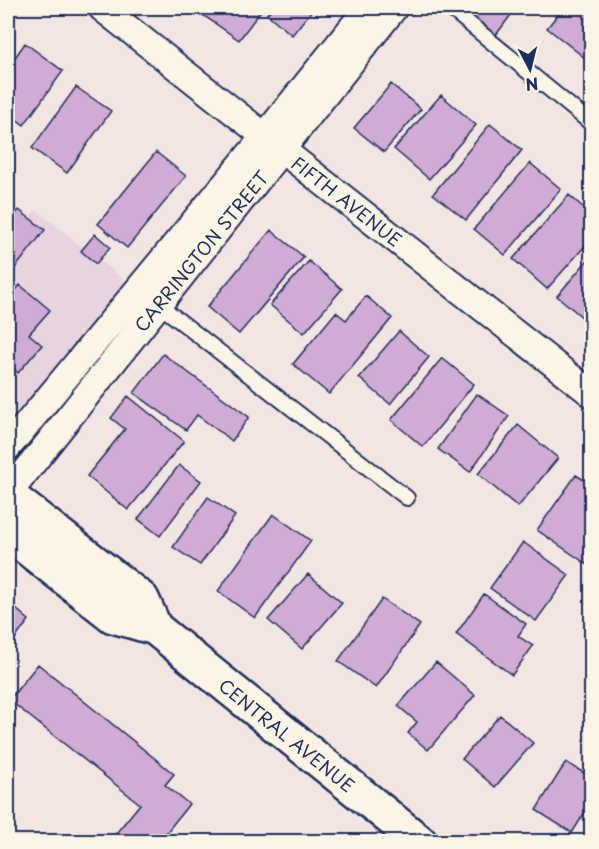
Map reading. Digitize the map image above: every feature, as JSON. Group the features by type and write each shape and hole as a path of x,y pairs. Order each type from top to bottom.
{"main road":[{"name":"CENTRAL AVENUE","path":"8,494 142,598 155,628"},
{"name":"CENTRAL AVENUE","path":"8,533 113,616 155,628 420,842"}],"street":[{"name":"FIFTH AVENUE","path":"102,8 591,394"},
{"name":"CARRINGTON STREET","path":"8,494 158,304 368,8"},
{"name":"CARRINGTON STREET","path":"8,447 394,8"}],"lane":[{"path":"450,8 591,124"},
{"path":"158,304 407,498"}],"shaded area":[{"path":"36,210 127,282 8,430 8,246"}],"building":[{"path":"208,8 263,8 239,40 203,15"},
{"path":"272,8 314,8 292,35 267,14"},
{"path":"468,8 516,8 493,39 461,17"},
{"path":"563,8 592,8 592,60 590,62 547,28"},
{"path":"25,43 63,71 24,125 8,113 8,55 14,59"},
{"path":"391,84 421,109 384,152 354,128"},
{"path":"76,87 111,111 67,173 32,148"},
{"path":"441,95 476,125 429,179 394,149"},
{"path":"490,124 522,150 466,220 433,194"},
{"path":"156,152 186,176 127,248 98,224"},
{"path":"530,163 561,189 505,255 474,229"},
{"path":"569,195 592,215 592,238 547,289 513,259"},
{"path":"19,210 45,230 8,277 8,217 11,220"},
{"path":"271,230 304,257 239,334 207,307"},
{"path":"95,234 110,247 96,264 81,251"},
{"path":"592,255 592,320 589,323 557,296"},
{"path":"309,261 342,289 304,333 270,305"},
{"path":"20,285 50,310 29,334 42,345 18,373 8,364 8,300"},
{"path":"366,296 392,318 329,394 293,364 336,312 346,320"},
{"path":"399,331 429,357 390,404 359,378"},
{"path":"163,354 249,417 232,441 197,415 186,430 134,393"},
{"path":"442,358 474,384 423,447 391,420"},
{"path":"477,394 509,416 470,472 438,449"},
{"path":"128,396 184,441 128,510 87,476 125,429 111,418"},
{"path":"518,425 558,458 518,507 478,474"},
{"path":"179,465 201,481 160,536 138,519"},
{"path":"576,475 592,485 592,559 588,565 537,530"},
{"path":"208,497 235,516 200,565 173,547"},
{"path":"273,514 311,541 255,618 218,591"},
{"path":"523,542 569,575 536,621 490,588"},
{"path":"308,574 342,603 302,649 268,620"},
{"path":"484,594 526,624 518,636 533,646 512,675 456,634"},
{"path":"382,599 420,625 376,688 338,661"},
{"path":"8,602 29,620 8,648"},
{"path":"436,662 475,695 428,750 408,733 417,722 398,706"},
{"path":"38,664 174,774 165,785 189,804 159,842 109,842 140,804 9,700"},
{"path":"500,715 533,743 495,787 462,759"},
{"path":"566,762 592,778 592,801 572,833 536,810"}]}
